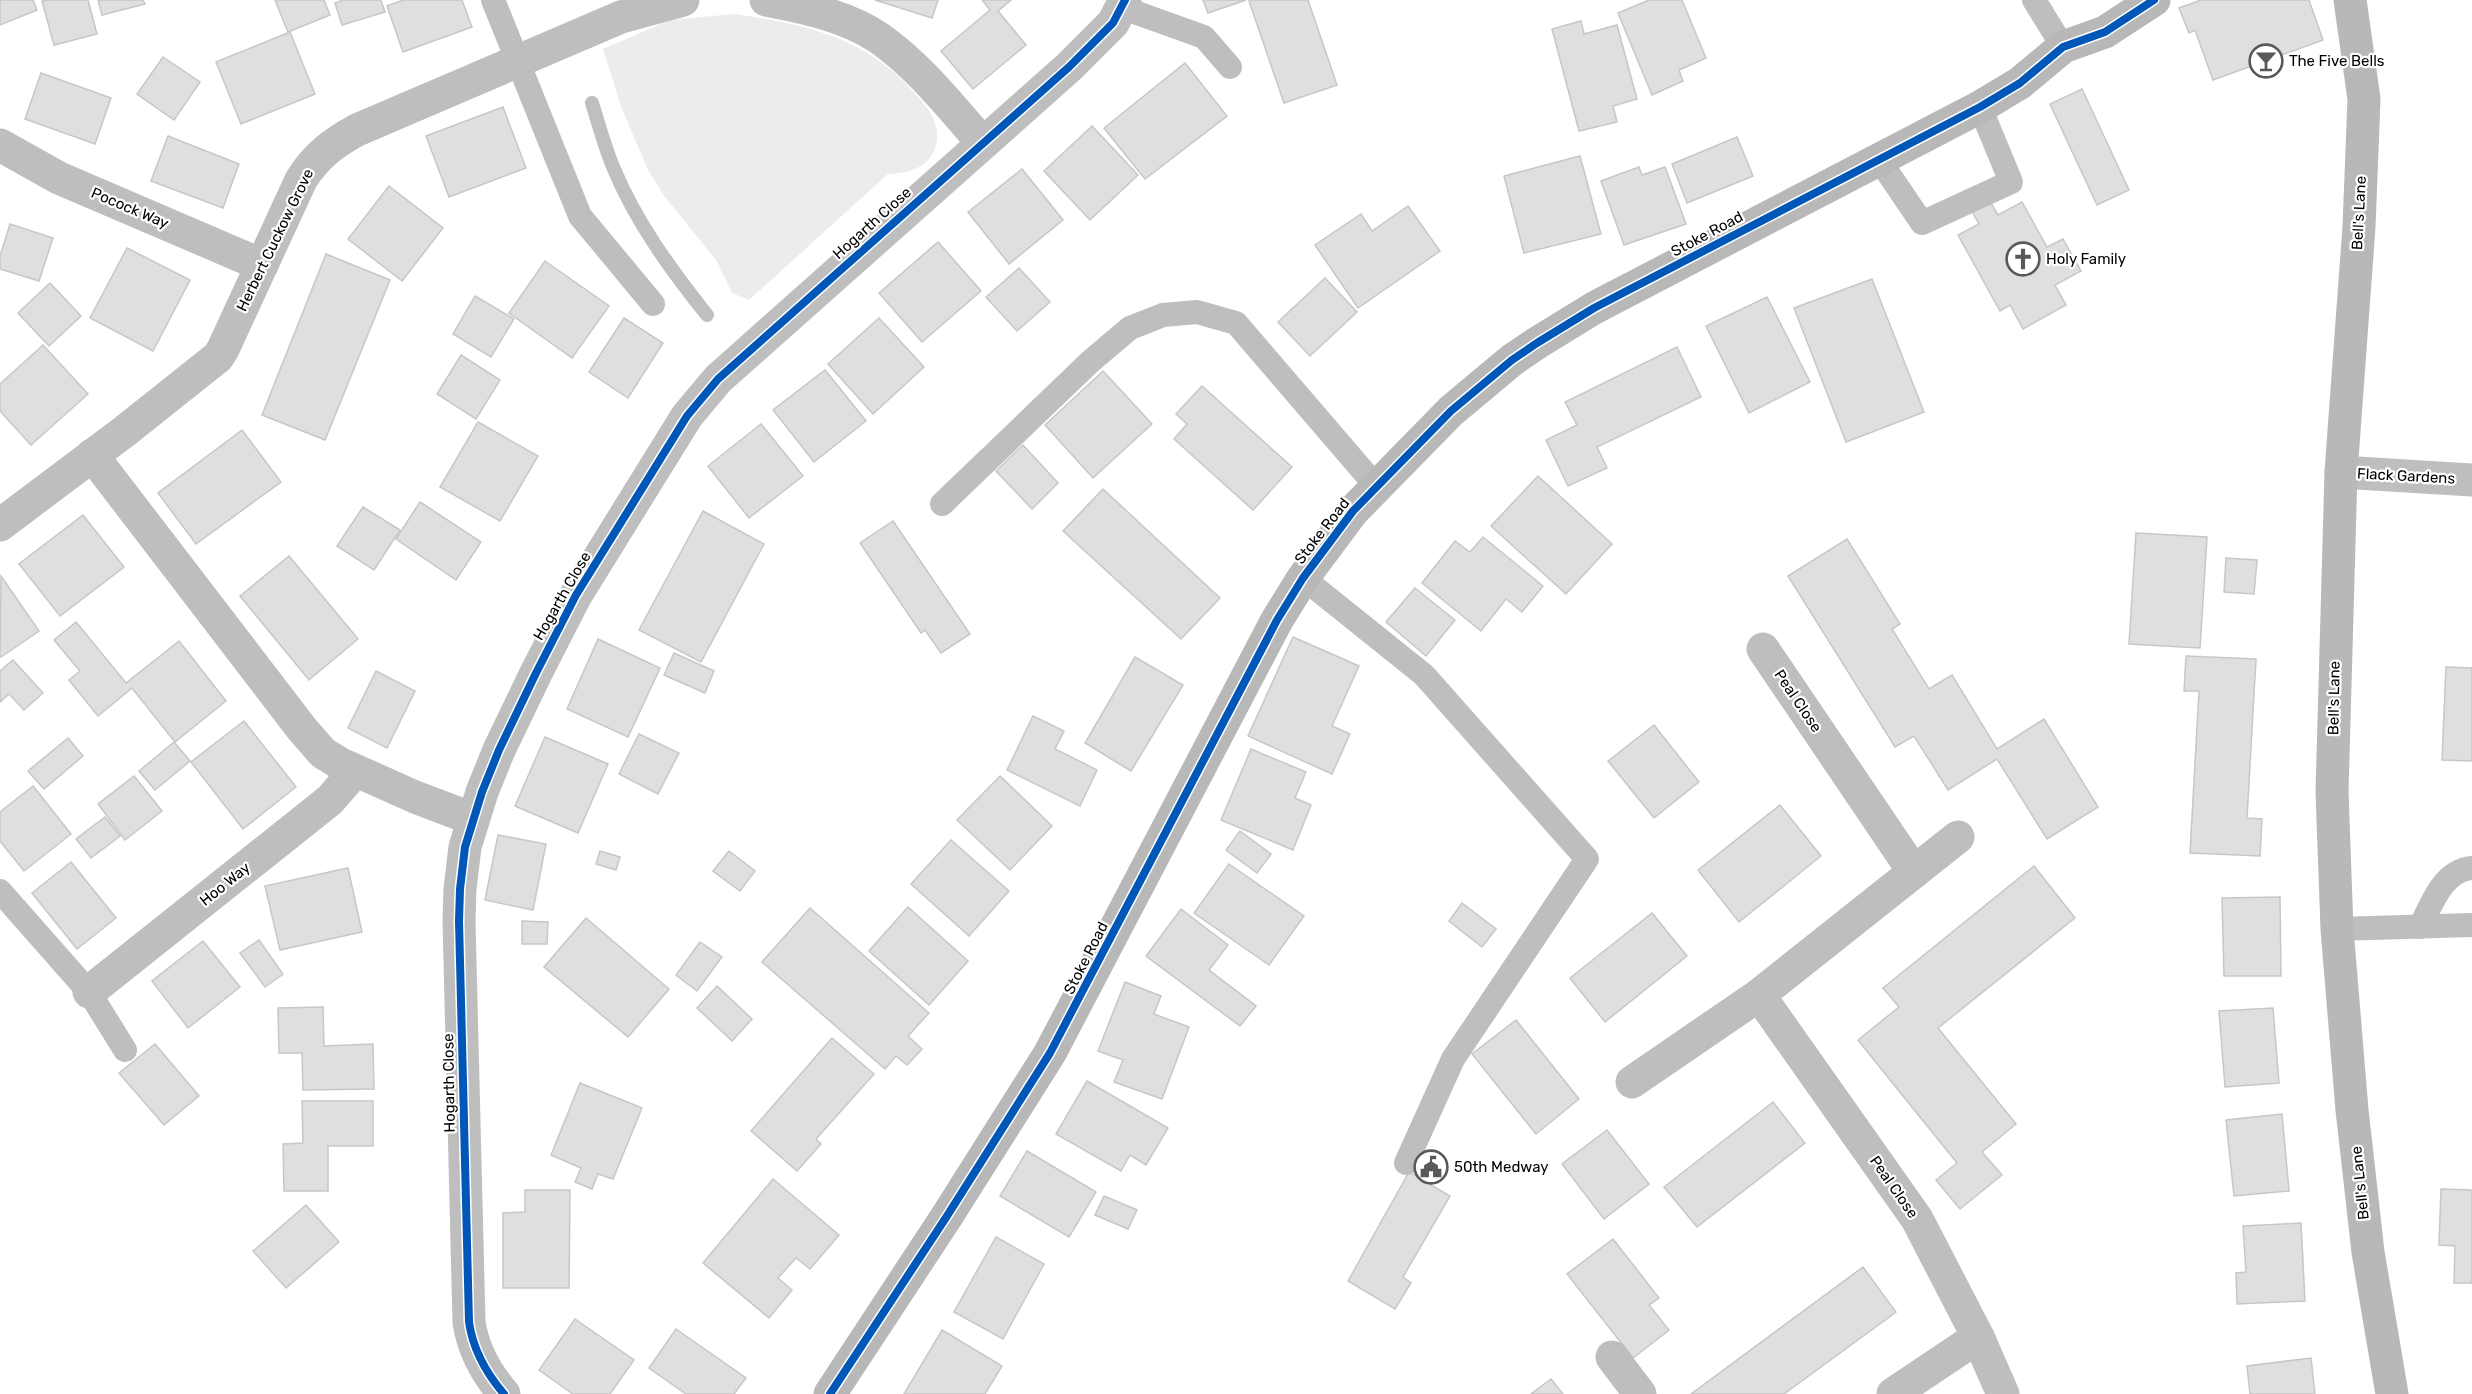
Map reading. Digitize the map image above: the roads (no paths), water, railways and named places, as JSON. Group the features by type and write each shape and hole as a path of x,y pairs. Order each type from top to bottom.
{"street":[{"path":"618,8 683,0"},
{"path":"766,0 831,16 878,37 926,79 982,142"},
{"name":"Stoke Road","path":"830,1394 947,1216 1050,1053 1109,945 1252,664 1303,578 1331,539 1376,486 1451,411 1512,360 1537,343 1594,308 1980,107 2020,83 2063,47 2105,32 2154,0"},
{"name":"Bell's Lane","path":"2350,0 2364,99 2359,227 2341,472 2332,792 2337,929 2352,1110 2368,1252 2392,1394"},
{"name":"Hogarth Close","path":"504,1394 491,1378 480,1358 469,1322 460,888 462,862 473,819 499,750 576,595 687,416 718,379 1069,67 1113,23 1124,4"},
{"name":"Herbert Cuckow Grove","path":"0,525 218,357 224,349 301,180 310,165 332,144 357,130 592,30 618,8"},
{"name":"Pocock Way","path":"0,145 59,178 262,265"},
{"path":"92,455 302,729 323,753 355,771 473,819"},
{"name":"Flack Gardens","path":"2341,472 2472,480"},
{"name":"Peal Close","path":"1763,649 1914,872"},
{"name":"Hoo Way","path":"89,992 330,800 355,771"},
{"path":"1632,1082 1759,995 1958,837"},
{"name":"Peal Close","path":"1759,995 1917,1219 1978,1336 2003,1394"},
{"path":"1893,1394 1978,1336"},
{"path":"1612,1357 1640,1394"}],"lane":[{"path":"493,0 580,216 653,304"},
{"path":"2034,0 2063,47"},
{"path":"1124,4 1204,36 1230,67"},
{"path":"1880,160 1922,223 2011,182 1980,107"},
{"path":"942,504 1090,362 1130,328 1163,315 1197,312 1236,323 1376,486"},
{"path":"1303,578 1424,675 1587,859 1453,1059 1406,1163"},
{"path":"2420,927 2441,886 2452,875 2472,868"},
{"path":"0,891 89,992 125,1050"},
{"path":"2337,929 2472,925"}],"waterway":[{"path":"592,103 611,161 633,208 680,281 707,315"}],"place":[{"name":"The Five Bells","path":"2266,61"},
{"name":"Holy Family","path":"2023,259"},
{"name":"50th Medway","path":"1431,1167"}]}
